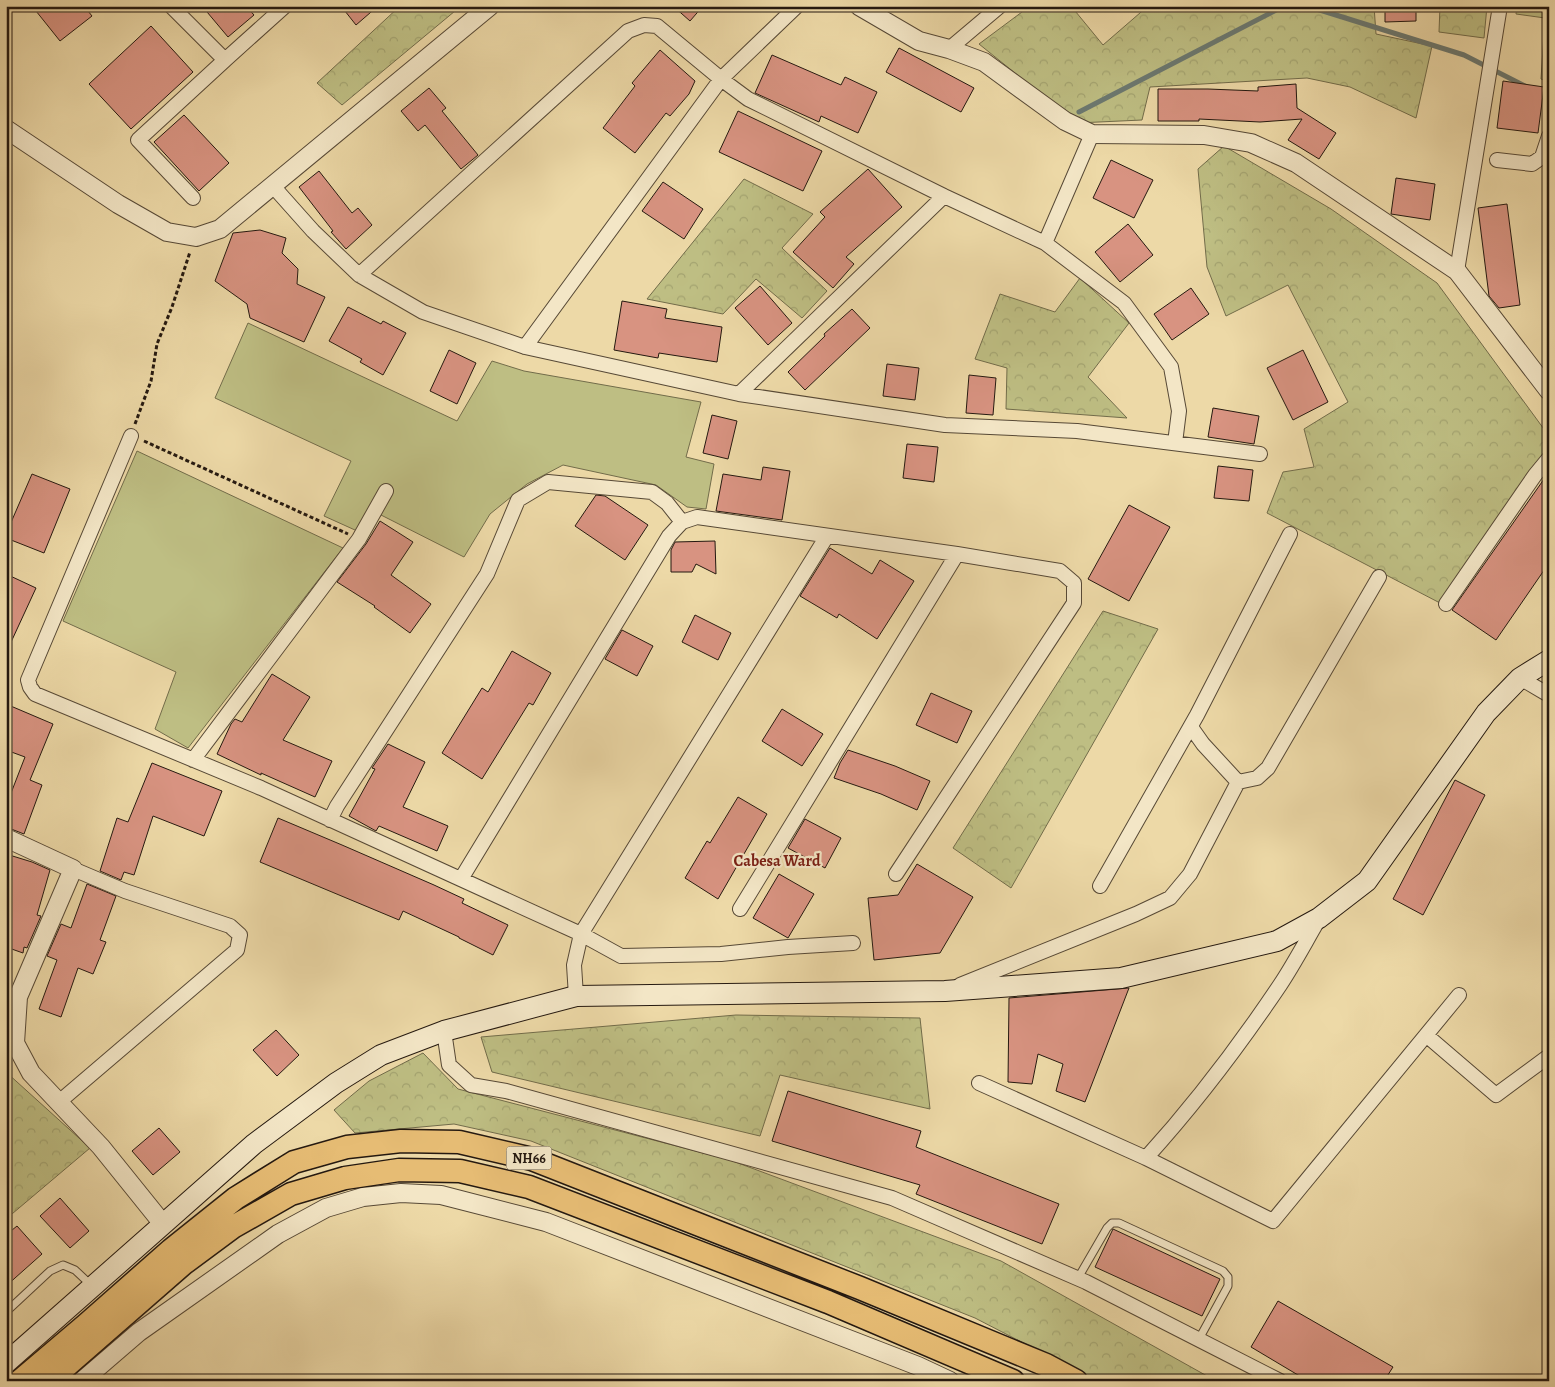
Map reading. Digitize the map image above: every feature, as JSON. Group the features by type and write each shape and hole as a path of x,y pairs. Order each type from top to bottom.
{"highway":[{"name":"NH66","path":"20,1381 171,1250 236,1198 294,1162 347,1147 401,1141 459,1142 532,1159 860,1288 1046,1365 1076,1381"},
{"name":"NH66","path":"49,1381 183,1264 233,1227 291,1194 345,1178 399,1170 460,1171 529,1187 828,1302 1013,1381"}],"main road":[{"path":"6,1363 254,1144 336,1083 381,1055 444,1031 576,996 945,991 1121,978 1277,941 1319,918 1367,881 1486,713 1520,678 1549,660"}],"street":[{"path":"171,6 225,60"},
{"path":"193,198 138,140 285,6"},
{"path":"6,129 126,209 167,232 196,237 220,229 490,6"},
{"path":"525,347 721,79 797,6"},
{"path":"859,6 919,41 949,49 984,62 1065,121 1092,134 1204,135 1251,144 1296,163 1457,271 1549,391"},
{"path":"949,49 1000,6"},
{"path":"1457,271 1500,6"},
{"path":"360,275 628,31 644,25 657,26 748,99 944,196 1045,243 1124,303 1171,367 1179,411 1175,443"},
{"path":"1045,243 1092,134"},
{"path":"1498,160 1532,164 1542,157 1549,136"},
{"path":"272,185 313,231 360,275 423,312 525,347 740,394 945,425 1077,431 1260,454"},
{"path":"740,394 944,196"},
{"path":"131,436 28,680 30,687 36,694 261,788 581,934 622,956 721,954 853,942"},
{"path":"1446,604 1535,475 1549,458"},
{"path":"330,820 337,806 487,574 518,500 548,482 652,492 668,503 682,522"},
{"path":"193,760 359,539 386,491"},
{"path":"461,879 668,536 682,522 697,517 957,554 1060,571 1074,583 1074,603 896,874"},
{"path":"1100,886 1191,727 1290,534"},
{"path":"576,996 574,965 581,934 827,536"},
{"path":"740,909 957,554"},
{"path":"1238,782 1257,778 1268,768 1379,577"},
{"path":"1520,678 1549,695"},
{"path":"1191,727 1238,782"},
{"path":"945,991 1136,914 1170,898 1190,874 1238,782"},
{"path":"6,838 125,891 230,926 240,935 237,950 59,1102"},
{"path":"73,869 18,996 15,1043 31,1073 101,1147 163,1224"},
{"path":"1146,1158 1180,1120 1281,984 1319,918"},
{"path":"980,1083 1146,1158 1273,1221 1459,995"},
{"path":"444,1031 449,1065 471,1084 506,1091 892,1198 1078,1278 1280,1381"},
{"path":"1426,1035 1496,1095 1549,1056"},
{"path":"82,1381 139,1332 278,1234 326,1208 362,1197 402,1193 441,1195 546,1222 918,1366 950,1381"}],"lane":[{"path":"1078,1278 1107,1228 1112,1223 1119,1223 1224,1271 1228,1278 1228,1286 1199,1339"},
{"path":"6,1312 50,1271 63,1265 75,1270 92,1286"}],"path":[{"path":"196,237 157,344 151,381 131,436 359,539"}],"green space":[{"path":"400,6 461,6 342,105 317,83"},
{"path":"1030,6 1071,6 1103,45 1148,6 1374,6 1376,34 1432,46 1416,118 1350,87 1307,78 1150,87 1142,120 1077,123 979,44"},
{"path":"1440,6 1487,6 1484,38 1439,32"},
{"path":"1517,6 1549,6 1549,82 1541,79 1545,18 1516,14"},
{"path":"1224,146 1331,209 1437,283 1549,436 1549,448 1440,603 1267,513 1283,472 1314,467 1304,429 1348,402 1288,285 1226,316 1207,267 1198,169"},
{"path":"744,179 813,214 782,248 827,291 802,318 756,279 723,314 647,299"},
{"path":"1080,278 1129,323 1088,377 1127,418 1006,409 1007,368 975,359 1000,294 1055,312"},
{"path":"248,323 457,421 492,361 524,371 701,402 686,457 714,464 706,509 687,507 656,485 563,465 527,484 490,514 464,557 381,515 366,535 324,516 351,461 215,398"},
{"path":"137,451 343,548 188,748 155,729 176,672 63,621"},
{"path":"1103,611 1158,629 1011,888 953,848"},
{"path":"736,1015 920,1018 930,1109 780,1075 760,1136 492,1072 481,1037"},
{"path":"423,1053 458,1089 730,1160 1001,1261 1216,1381 1097,1381 975,1318 531,1141 454,1124 355,1133 334,1110 369,1081"},
{"path":"6,1072 90,1148 6,1219"}],"building":[{"path":"32,6 84,6 92,16 60,41"},
{"path":"202,6 246,6 254,15 228,37"},
{"path":"341,6 378,6 356,25"},
{"path":"673,6 703,6 690,21"},
{"path":"1385,6 1416,6 1416,21 1385,22"},
{"path":"151,26 193,72 131,129 89,84"},
{"path":"899,48 974,88 961,112 886,72"},
{"path":"660,50 695,81 689,94 670,116 666,113 635,153 603,128 635,86 632,83"},
{"path":"772,55 841,85 845,77 877,92 858,133 821,116 819,122 755,93"},
{"path":"1503,81 1544,87 1538,133 1497,128"},
{"path":"1296,84 1297,108 1336,133 1319,159 1288,140 1302,119 1260,122 1199,119 1199,121 1158,121 1158,89 1258,91 1258,87"},
{"path":"429,88 446,108 442,111 478,155 461,169 425,125 418,131 401,111"},
{"path":"738,111 822,151 803,191 719,152"},
{"path":"184,115 229,163 199,191 154,142"},
{"path":"1111,160 1153,180 1134,218 1093,198"},
{"path":"868,169 902,207 846,257 854,264 833,288 793,252 825,217 820,212"},
{"path":"319,171 352,213 358,208 372,225 346,249 331,232 333,231 299,187"},
{"path":"1396,178 1435,184 1430,220 1391,214"},
{"path":"663,182 703,209 684,239 642,211"},
{"path":"1507,204 1520,305 1499,308 1489,296 1478,208"},
{"path":"1128,224 1153,255 1120,282 1095,252"},
{"path":"260,230 286,238 282,253 298,269 297,284 325,297 304,342 250,318 247,304 215,281 233,233"},
{"path":"760,286 792,323 768,345 735,308"},
{"path":"1191,288 1209,314 1172,340 1154,314"},
{"path":"622,301 667,309 665,318 722,327 717,362 659,353 658,358 614,350"},
{"path":"348,307 381,324 383,321 406,333 383,375 360,362 362,359 329,341"},
{"path":"852,309 870,328 805,390 788,372 825,336 824,334"},
{"path":"449,350 476,363 457,404 430,391"},
{"path":"1303,350 1328,402 1293,420 1267,368"},
{"path":"887,364 919,368 915,400 883,396"},
{"path":"969,375 996,378 993,415 966,413"},
{"path":"1213,408 1259,416 1254,444 1208,437"},
{"path":"712,415 737,421 728,459 703,453"},
{"path":"907,444 938,447 934,482 903,478"},
{"path":"1218,466 1253,470 1249,501 1214,498"},
{"path":"763,467 790,471 782,520 716,511 723,474 761,480"},
{"path":"1549,472 1549,563 1496,640 1452,610"},
{"path":"32,474 70,489 44,553 6,538 6,534"},
{"path":"596,495 605,496 648,525 625,560 575,526"},
{"path":"1129,505 1170,527 1129,601 1088,579"},
{"path":"380,521 413,542 391,575 431,604 410,633 375,606 337,582 366,544"},
{"path":"715,541 716,574 696,564 692,572 671,572 671,550 675,542"},
{"path":"830,548 872,574 880,560 914,581 877,639 839,614 837,618 800,596"},
{"path":"6,574 36,588 6,653"},
{"path":"695,615 731,633 718,660 682,642"},
{"path":"622,630 653,646 637,676 605,659"},
{"path":"512,651 551,673 533,705 529,703 482,779 442,753 482,688 488,692"},
{"path":"272,674 310,697 283,740 332,761 315,797 261,773 261,775 217,754 231,724 235,719 242,722"},
{"path":"931,693 972,711 957,743 916,725"},
{"path":"6,704 53,724 30,780 42,785 24,834 6,827 6,806 25,757 6,750"},
{"path":"782,709 823,734 802,766 762,741"},
{"path":"388,744 425,762 403,807 448,826 437,851 379,826 376,831 349,816 375,769 372,768"},
{"path":"848,750 895,766 930,781 917,810 881,794 834,778"},
{"path":"152,763 222,791 204,836 153,816 134,875 124,872 121,880 100,871 117,818 128,822"},
{"path":"1455,780 1485,795 1423,915 1393,899"},
{"path":"738,797 767,814 718,899 685,878 707,841 710,843"},
{"path":"278,818 434,885 464,899 462,903 508,925 493,955 403,911 399,920 260,862"},
{"path":"805,819 841,838 825,868 788,848"},
{"path":"6,854 50,870 37,915 41,916 27,948 24,947 23,953 6,947"},
{"path":"917,864 973,897 940,953 874,960 868,898 898,895"},
{"path":"779,874 814,894 788,938 753,918"},
{"path":"87,884 116,896 100,940 106,942 93,974 78,968 61,1017 39,1009 57,960 47,956 61,924 71,928"},
{"path":"1129,988 1085,1102 1056,1091 1063,1064 1038,1054 1032,1084 1008,1082 1009,998"},
{"path":"276,1030 299,1055 277,1076 253,1050"},
{"path":"788,1091 921,1131 916,1147 1059,1204 1042,1244 916,1194 920,1185 772,1141"},
{"path":"159,1128 180,1152 153,1175 132,1151"},
{"path":"60,1198 89,1231 70,1248 40,1216"},
{"path":"17,1226 42,1254 6,1286 6,1235"},
{"path":"1113,1229 1220,1279 1202,1316 1095,1267"},
{"path":"1278,1301 1393,1367 1384,1381 1308,1381 1251,1347"}],"waterway":[{"path":"1079,112 1284,6"},
{"path":"1307,6 1464,55 1527,87"},
{"path":"1537,92 1549,97"}],"district":[{"name":"Cabesa Ward","path":"777,861"}]}
